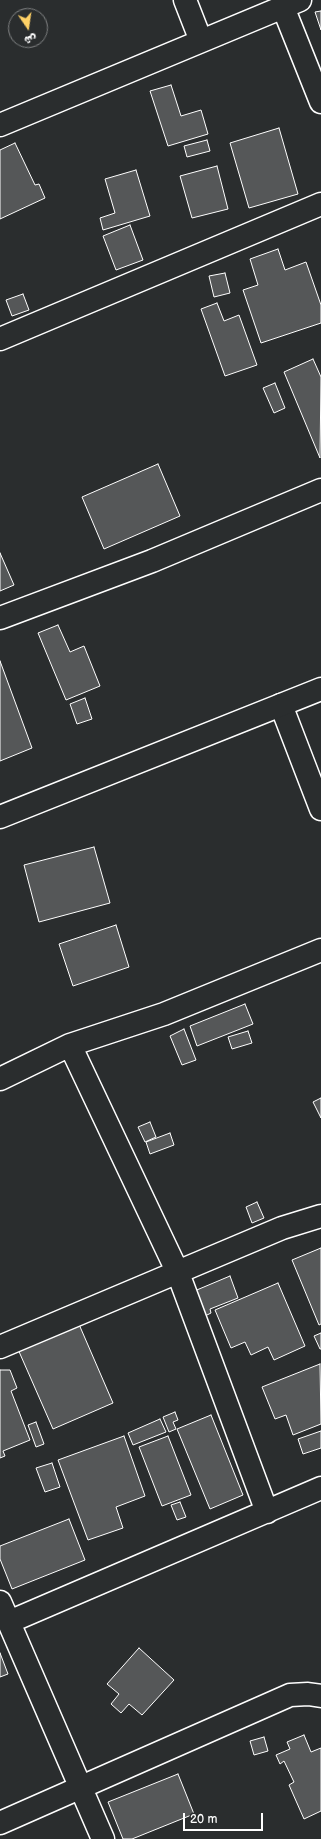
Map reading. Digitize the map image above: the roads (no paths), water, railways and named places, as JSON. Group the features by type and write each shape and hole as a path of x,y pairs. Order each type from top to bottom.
{"street":[{"path":"185,0 201,41"},
{"path":"0,125 291,3 321,102"},
{"path":"1,335 321,204"},
{"path":"0,618 152,561 321,490"},
{"path":"0,817 321,689"},
{"path":"280,705 321,809"},
{"path":"0,1079 70,1045 164,1014 321,950"},
{"path":"70,1045 178,1273 267,1512"},
{"path":"0,1348 282,1228 321,1216"},
{"path":"9,1622 321,1488"},
{"path":"0,1602 103,1839"},
{"path":"0,1823 290,1695 308,1694 321,1696"}]}
